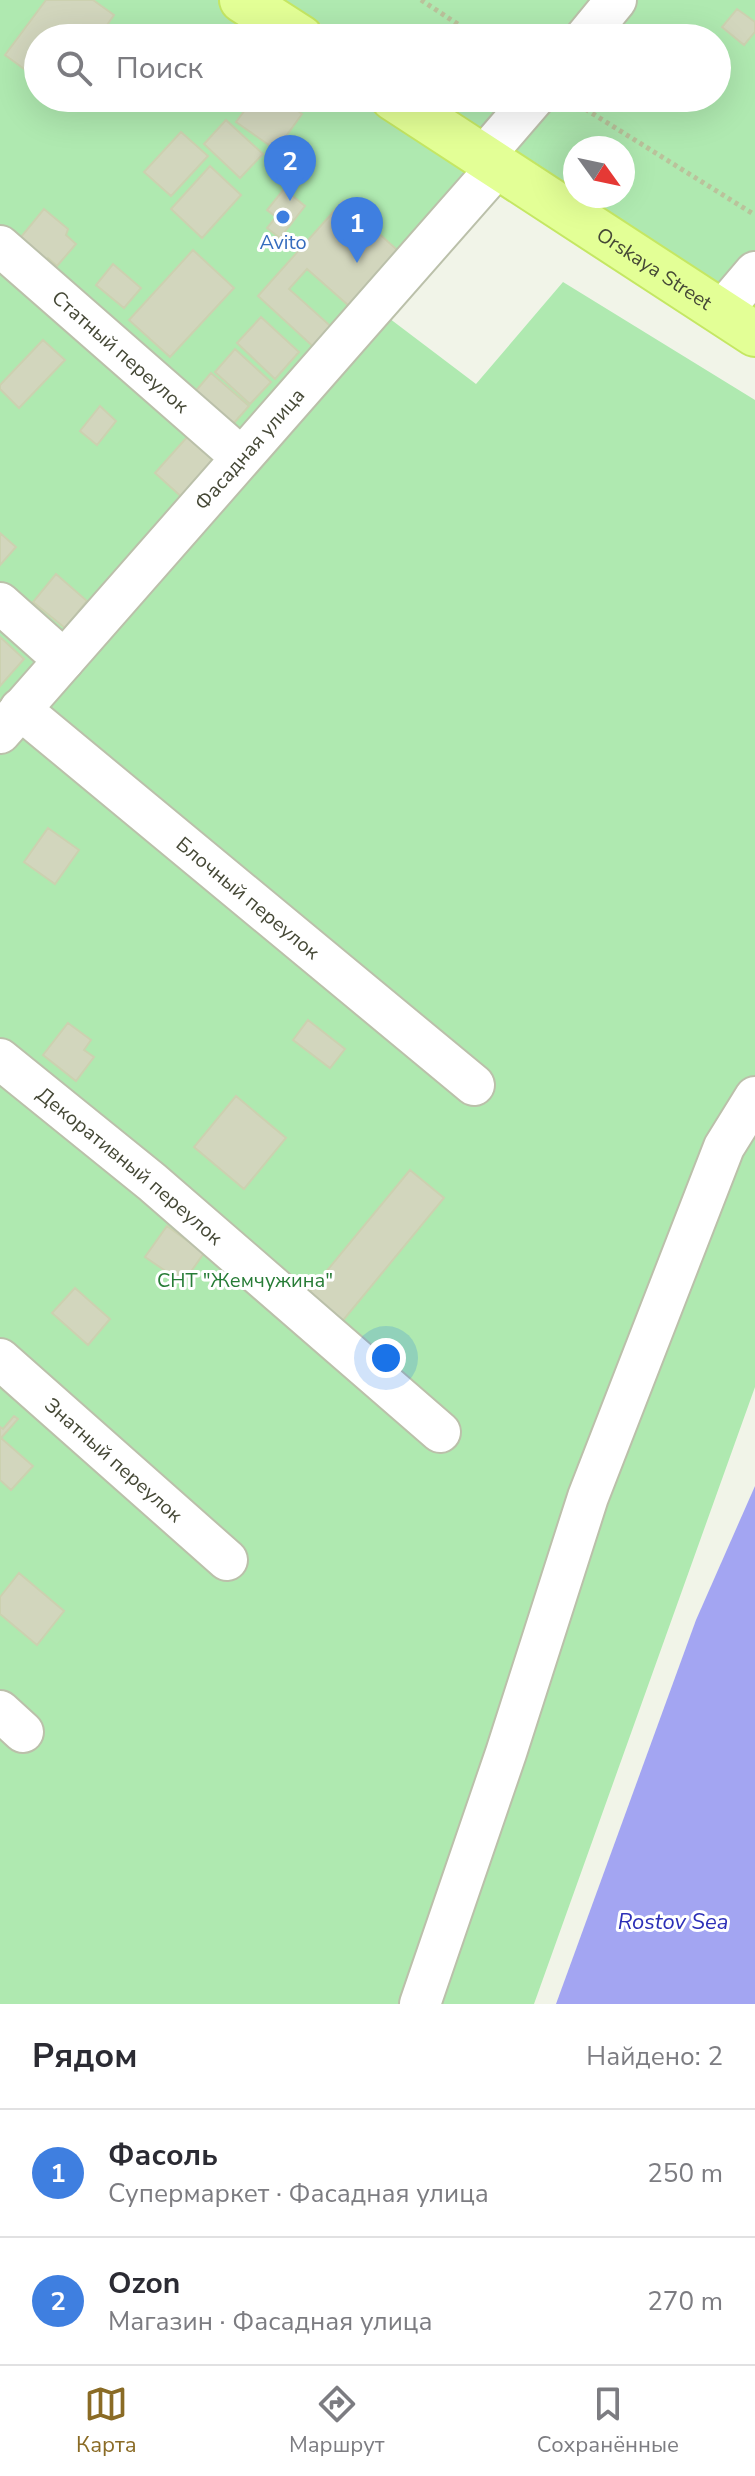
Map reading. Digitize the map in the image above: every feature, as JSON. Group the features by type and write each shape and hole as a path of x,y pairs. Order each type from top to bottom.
{"main road":[{"path":"242,0 279,24"},
{"name":"Orskaya Street","path":"414,112 738,323"}],"street":[{"path":"596,24 616,0"},
{"name":"Фасадная улица","path":"10,721 241,457 490,162 524,112"},
{"name":"Статный переулок","path":"0,246 241,457"},
{"path":"738,323 755,272"},
{"path":"0,603 64,660"},
{"name":"Блочный переулок","path":"10,721 474,1085"},
{"name":"Декоративный переулок","path":"0,1059 152,1182 440,1432"},
{"path":"420,2004 506,1753 588,1497 724,1147 755,1097"},
{"name":"Знатный переулок","path":"0,1359 227,1560"}],"path":[{"path":"421,0 458,24"},
{"path":"590,112 755,215"}],"green space":[{"name":"СНТ \"Жемчужина\"","path":"0,0 220,0 257,24 24,24 24,112 393,112 489,174 373,306 476,384 563,282 755,400 755,1387 534,2004 0,2004"},
{"path":"284,0 755,0 755,311 599,208 635,208 635,136 563,136 563,184 454,112 731,112 731,24 321,24"}],"water":[{"name":"Rostov Sea","path":"755,1486 755,2004 556,2004 696,1620"}],"building":[{"path":"46,0 93,0 114,15 108,24 28,24"},
{"path":"737,9 755,22 755,32 744,45 731,34 731,24 724,24"},
{"path":"24,30 24,69 5,55"},
{"path":"244,112 302,114 276,150 236,122"},
{"path":"226,120 263,154 240,178 204,144"},
{"path":"181,132 208,156 171,196 144,172"},
{"path":"210,166 241,195 202,238 171,209"},
{"path":"284,189 305,206 280,238 267,228 276,217 267,210"},
{"path":"343,201 406,258 357,313 307,269 289,289 336,331 318,351 258,296"},
{"path":"44,209 68,229 66,235 76,244 57,266 48,258 43,265 16,243"},
{"path":"193,250 234,288 170,357 129,320"},
{"path":"113,264 141,288 124,308 96,285"},
{"path":"261,317 299,352 275,379 237,343"},
{"path":"43,340 65,360 19,408 0,389 0,385"},
{"path":"235,349 271,382 250,404 215,372"},
{"path":"211,373 249,406 225,433 188,400"},
{"path":"100,406 116,421 97,445 80,431"},
{"path":"188,436 218,463 185,500 155,473"},
{"path":"0,533 16,547 0,565"},
{"path":"56,574 87,601 65,628 33,602"},
{"path":"0,637 24,659 0,686"},
{"path":"48,828 79,850 55,884 24,862"},
{"path":"308,1020 345,1049 330,1068 293,1040"},
{"path":"68,1023 91,1040 84,1050 94,1057 76,1081 43,1055"},
{"path":"236,1096 286,1138 244,1189 194,1147"},
{"path":"410,1170 444,1198 340,1324 306,1296"},
{"path":"167,1226 204,1253 183,1283 145,1257"},
{"path":"75,1288 110,1319 88,1345 52,1313"},
{"path":"14,1416 18,1419 1,1438 33,1466 11,1490 0,1480 0,1427 3,1429"},
{"path":"19,1573 64,1611 37,1645 0,1614 0,1597"}],"place":[{"name":"Ozon","path":"290,201"},
{"name":"Avito","path":"283,217"},
{"name":"Фасоль","path":"357,263"}]}
